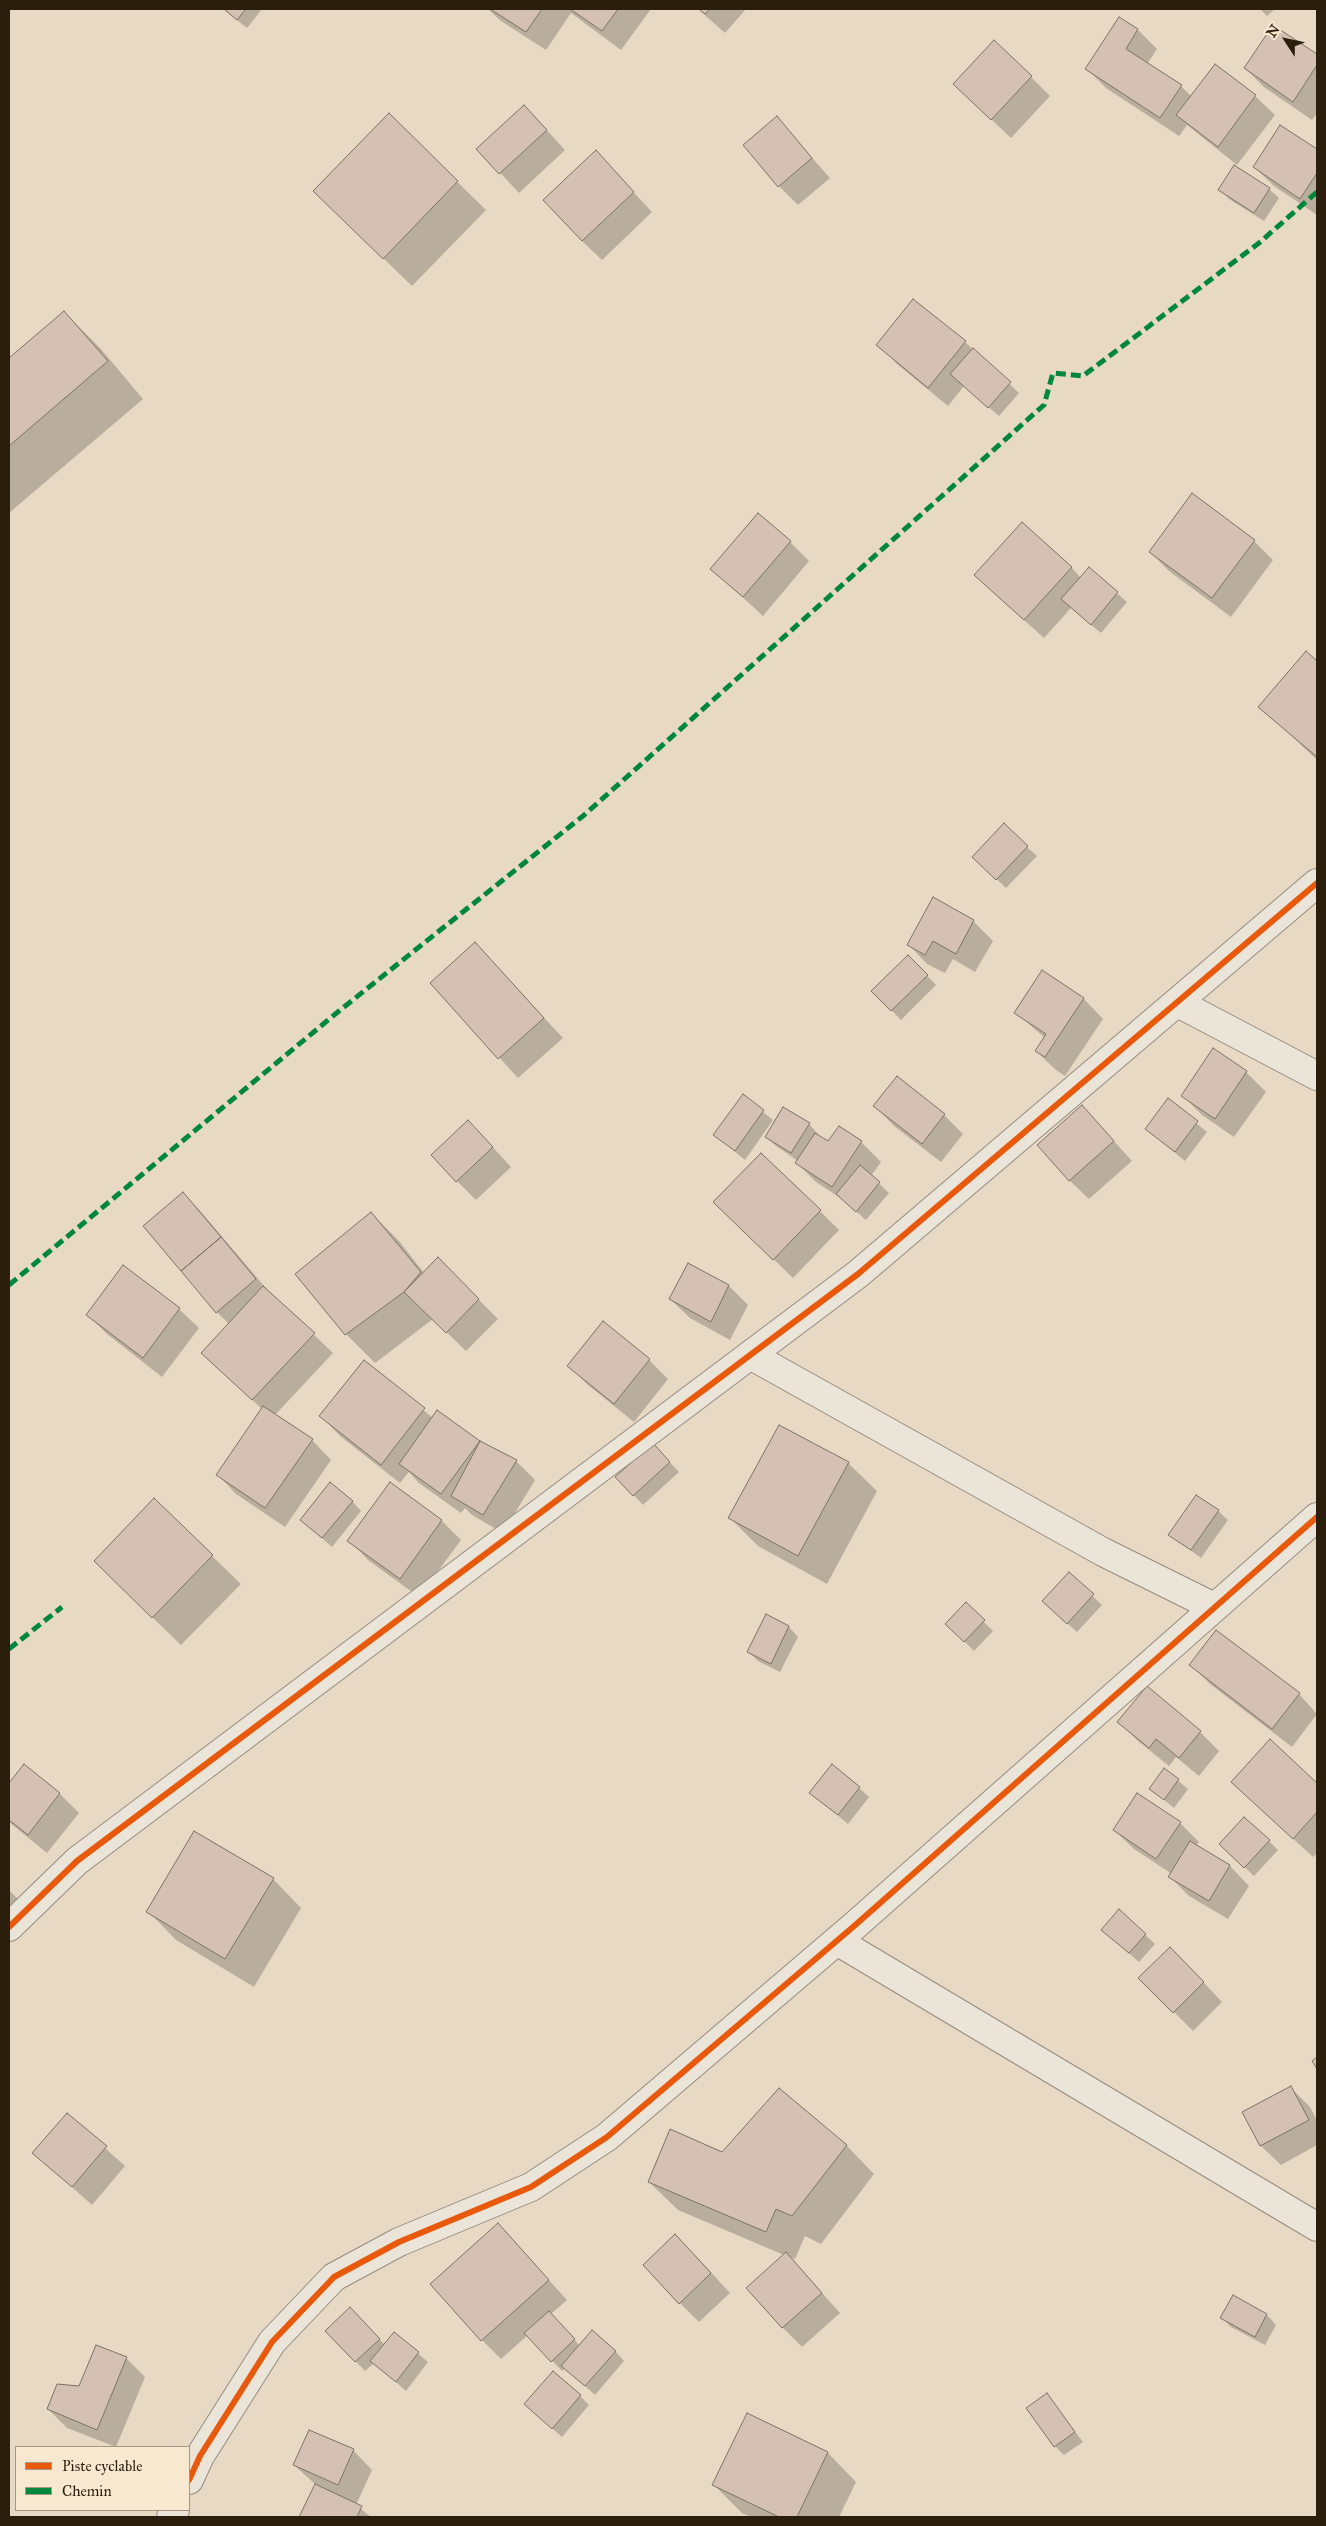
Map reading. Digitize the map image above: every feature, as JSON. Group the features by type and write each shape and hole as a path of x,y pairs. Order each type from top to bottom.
{"street":[{"path":"9,1927 77,1861 858,1274 1317,883"},
{"path":"1178,1003 1317,1076"},
{"path":"750,1355 1103,1552 1214,1607"},
{"path":"190,2478 200,2456 272,2342 334,2277 399,2242 531,2187 607,2138 837,1941 1317,1517"},
{"path":"837,1941 1317,2227"}],"building":[{"path":"224,9 246,9 237,20"},
{"path":"490,9 542,9 526,32"},
{"path":"570,9 618,9 602,31"},
{"path":"699,9 710,9 705,14"},
{"path":"1119,17 1138,29 1126,49 1182,85 1160,118 1085,69"},
{"path":"1273,25 1317,54 1317,65 1293,102 1244,68"},
{"path":"994,40 1032,76 991,120 953,84"},
{"path":"1215,64 1256,95 1218,147 1176,115"},
{"path":"524,105 547,130 499,174 476,149"},
{"path":"389,113 458,181 383,259 313,191"},
{"path":"777,116 812,158 778,187 743,145"},
{"path":"1280,125 1317,149 1317,173 1300,199 1253,167"},
{"path":"596,150 634,192 582,241 543,200"},
{"path":"1234,165 1270,188 1254,213 1218,190"},
{"path":"913,299 966,341 928,388 876,345"},
{"path":"64,311 108,361 9,446 9,358"},
{"path":"973,348 1011,382 988,408 950,374"},
{"path":"1192,493 1255,540 1212,598 1149,552"},
{"path":"758,513 791,541 743,597 710,569"},
{"path":"1022,522 1072,567 1024,620 974,575"},
{"path":"1089,567 1118,592 1091,625 1061,599"},
{"path":"1306,651 1317,661 1317,757 1258,707"},
{"path":"1004,823 1028,846 996,880 972,857"},
{"path":"933,897 974,920 956,954 933,941 925,955 907,945"},
{"path":"475,942 544,1018 498,1059 430,983"},
{"path":"908,955 928,975 891,1011 871,991"},
{"path":"1042,970 1084,998 1045,1057 1035,1051 1046,1034 1014,1013"},
{"path":"1213,1048 1247,1071 1215,1119 1181,1096"},
{"path":"897,1076 945,1114 922,1144 873,1106"},
{"path":"743,1094 764,1110 735,1151 713,1135"},
{"path":"1168,1098 1198,1121 1175,1152 1145,1129"},
{"path":"1082,1105 1114,1141 1069,1181 1037,1145"},
{"path":"783,1107 810,1123 791,1153 765,1137"},
{"path":"468,1120 493,1147 456,1182 431,1155"},
{"path":"839,1126 862,1141 832,1187 795,1163 815,1133 828,1141"},
{"path":"761,1153 821,1210 773,1260 713,1202"},
{"path":"860,1165 880,1182 856,1212 836,1194"},
{"path":"183,1192 221,1237 181,1271 143,1226"},
{"path":"371,1212 421,1272 404,1292 345,1335 295,1274"},
{"path":"221,1237 256,1279 216,1313 181,1271"},
{"path":"438,1257 479,1299 446,1333 404,1292"},
{"path":"688,1263 729,1285 711,1322 669,1299"},
{"path":"123,1265 180,1308 143,1358 86,1315"},
{"path":"263,1286 315,1333 252,1400 201,1353"},
{"path":"603,1321 650,1359 614,1404 567,1366"},
{"path":"364,1360 425,1408 381,1465 319,1416"},
{"path":"263,1406 313,1439 265,1508 216,1475"},
{"path":"437,1410 480,1441 441,1494 399,1464"},
{"path":"779,1425 849,1462 798,1556 728,1518"},
{"path":"480,1441 517,1460 483,1515 451,1496"},
{"path":"653,1443 670,1462 633,1496 615,1477"},
{"path":"330,1482 353,1501 322,1538 300,1520"},
{"path":"390,1482 442,1520 400,1579 347,1541"},
{"path":"1196,1495 1219,1510 1191,1550 1168,1535"},
{"path":"154,1498 213,1555 152,1618 94,1561"},
{"path":"1069,1572 1094,1594 1067,1624 1042,1601"},
{"path":"966,1602 985,1620 964,1642 945,1624"},
{"path":"766,1614 789,1626 771,1664 747,1652"},
{"path":"1216,1630 1300,1693 1272,1729 1189,1665"},
{"path":"1147,1686 1201,1731 1179,1758 1156,1739 1149,1748 1117,1722"},
{"path":"1270,1739 1317,1783 1317,1812 1293,1839 1231,1782"},
{"path":"24,1764 60,1793 28,1835 9,1820 9,1783"},
{"path":"832,1764 860,1787 838,1815 809,1793"},
{"path":"1164,1768 1179,1779 1164,1800 1149,1789"},
{"path":"1137,1793 1181,1822 1156,1859 1113,1830"},
{"path":"1244,1817 1270,1840 1244,1868 1219,1844"},
{"path":"194,1831 274,1878 225,1959 146,1912"},
{"path":"1190,1841 1230,1865 1209,1901 1168,1877"},
{"path":"1119,1909 1146,1934 1129,1953 1101,1930"},
{"path":"1170,1947 1204,1982 1173,2013 1138,1978"},
{"path":"1317,2057 1317,2069 1312,2061"},
{"path":"1291,2086 1309,2120 1260,2146 1242,2112"},
{"path":"779,2088 847,2145 792,2216 776,2209 766,2232 648,2182 670,2129 722,2152"},
{"path":"67,2113 107,2146 72,2187 32,2153"},
{"path":"498,2223 549,2280 481,2341 430,2284"},
{"path":"675,2234 711,2273 679,2304 643,2265"},
{"path":"786,2252 822,2293 782,2328 746,2288"},
{"path":"1233,2295 1267,2314 1255,2337 1220,2318"},
{"path":"350,2307 380,2339 355,2362 325,2331"},
{"path":"549,2311 575,2339 551,2362 524,2333"},
{"path":"592,2330 616,2351 585,2386 561,2366"},
{"path":"394,2332 419,2352 396,2382 370,2361"},
{"path":"96,2345 127,2357 97,2430 47,2409 57,2384 79,2386"},
{"path":"553,2371 581,2395 552,2429 524,2404"},
{"path":"1047,2393 1075,2432 1054,2447 1026,2408"},
{"path":"747,2413 828,2452 797,2517 779,2517 712,2485"},
{"path":"309,2430 354,2449 338,2485 293,2465"},
{"path":"315,2484 362,2506 357,2517 299,2517"}],"marked path":[{"path":"9,1285 339,1011 583,816 1044,405 1053,373 1083,376 1259,243 1317,192"},
{"path":"9,1649 62,1607"}],"cycle path":[{"path":"9,1927 77,1861 858,1274 1317,883"},
{"path":"190,2478 200,2456 272,2342 334,2277 399,2242 531,2187 607,2137 853,1927 1317,1517"}]}
